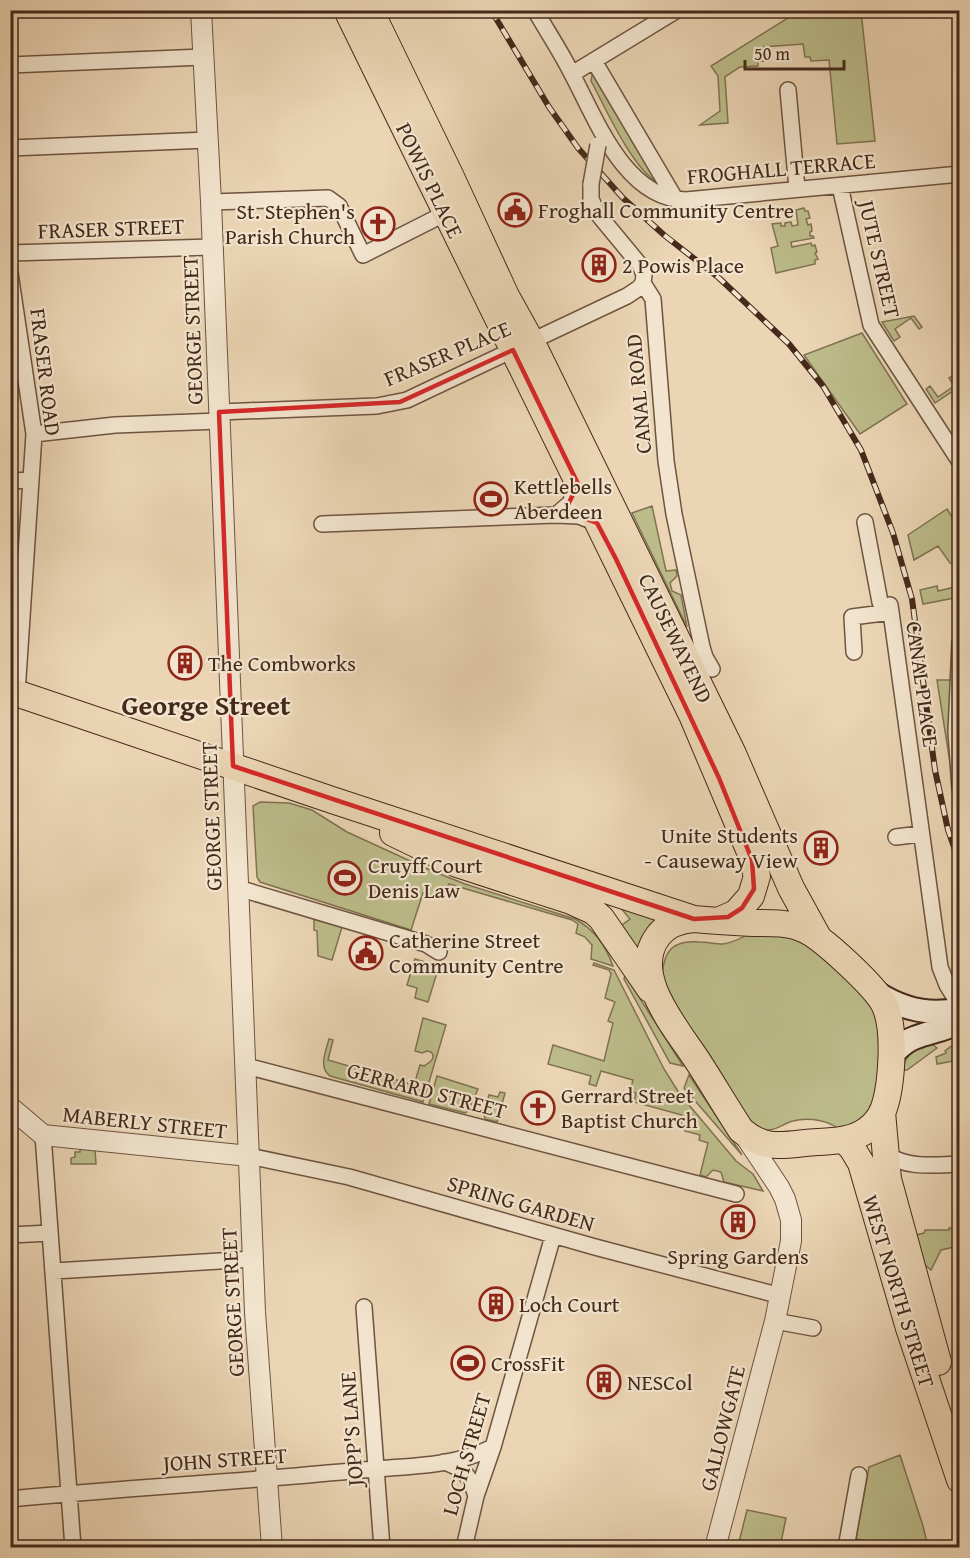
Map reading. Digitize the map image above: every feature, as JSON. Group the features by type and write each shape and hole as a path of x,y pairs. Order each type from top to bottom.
{"main road":[{"name":"POWIS PLACE","path":"347,10 446,213 522,346"},
{"name":"POWIS PLACE","path":"370,10 506,296 522,346"},
{"name":"CAUSEWAYEND","path":"522,346 579,484 692,715 755,869 756,881 746,902 736,913 706,920"},
{"name":"CAUSEWAYEND","path":"522,346 733,753 791,888 818,936"},
{"path":"14,692 332,800 706,920"},
{"path":"332,800 364,819 457,864 570,901 593,911 601,918 657,1000 741,1130 758,1143 775,1145 844,1140 866,1131 878,1120 882,1112"},
{"path":"657,1000 648,966 652,946 660,933 671,925 706,920 792,925 818,936 877,993 902,1006 940,1012 960,1007"},
{"name":"WEST NORTH STREET","path":"877,993 886,1008 892,1040 882,1112 888,1179 925,1318 960,1428"},
{"path":"891,1055 908,1041 960,1022"},
{"name":"WEST NORTH STREET","path":"844,1140 861,1163 909,1328 960,1480"}],"street":[{"name":"GEORGE STREET","path":"201,10 211,202 253,1259 272,1548"},
{"name":"FROGHALL TERRACE","path":"535,10 572,74 599,138 643,185 662,197 676,200 960,174"},
{"path":"572,74 677,10"},
{"path":"10,65 203,57"},
{"path":"594,61 676,200"},
{"path":"788,90 797,189"},
{"name":"CANAL ROAD","path":"599,138 591,184 594,207 640,266 644,275 642,284 653,299 662,423 674,514 702,647 712,669"},
{"path":"10,148 208,140"},
{"name":"JUTE STREET","path":"840,186 871,325 960,462"},
{"path":"211,202 327,198 339,206 363,255 446,213"},
{"name":"FRASER STREET","path":"10,253 212,248"},
{"name":"FRASER ROAD","path":"10,273 34,434 14,692"},
{"name":"FRASER PLACE","path":"34,434 219,416 391,404 407,400 627,296 642,284"},
{"path":"10,481 31,480"},
{"path":"556,515 570,503 579,484"},
{"path":"322,524 556,515 579,516 597,523"},
{"name":"CANAL PLACE","path":"865,522 880,602 891,612"},
{"name":"CANAL PLACE","path":"887,584 940,967 960,1007"},
{"name":"CANAL PLACE","path":"854,652 852,617 891,612"},
{"path":"960,642 956,742 960,789"},
{"path":"896,837 920,834"},
{"path":"238,888 426,944 439,952"},
{"name":"GERRARD STREET","path":"246,1066 736,1194"},
{"name":"MABERLY STREET","path":"10,1107 43,1135 249,1156"},
{"name":"GALLOWGATE","path":"715,1548 781,1296 789,1258 791,1230 788,1210 779,1187 741,1130"},
{"path":"43,1135 73,1548"},
{"name":"GALLOWGATE","path":"779,1187 779,1165 783,1154 794,1144"},
{"path":"885,1153 896,1161 908,1164 960,1164"},
{"name":"SPRING GARDEN","path":"249,1156 349,1177 553,1236 781,1296"},
{"path":"10,1235 50,1233"},
{"name":"LOCH STREET","path":"464,1548 476,1496 493,1447 553,1236"},
{"path":"54,1271 253,1259"},
{"name":"JOPP'S LANE","path":"364,1307 382,1548"},
{"path":"775,1321 813,1328"},
{"name":"JOHN STREET","path":"10,1498 267,1479 444,1462 475,1457 493,1447"},
{"path":"444,1462 468,1475 476,1496"},
{"path":"846,1548 859,1475"}],"highlighted area":[{"path":"513,350 578,484 565,511 597,523 616,559 719,778 752,860 754,889 742,908 728,917 694,919 233,766 219,412 400,402"}],"green space":[{"path":"799,11 861,11 875,141 837,144 829,60 811,61 810,57 805,57 803,44 763,47 764,61 758,61 758,66 740,67 725,77 728,123 700,125 720,111 718,76 711,66"},
{"path":"592,75 595,76 657,182 638,164 629,151 591,81"},
{"path":"804,208 808,211 810,218 806,219 808,225 811,224 810,236 814,238 791,242 792,247 811,243 812,246 815,245 818,259 815,260 815,264 776,273 771,248 778,246 772,224 781,223 781,226 785,226 785,223 791,222 792,226 798,225 796,210"},
{"path":"914,316 922,327 919,329 911,318 895,329 900,337 894,341 882,322"},
{"path":"862,333 907,404 860,434 804,355"},
{"path":"955,374 959,380 959,401 953,391 935,403 926,389 930,386 938,397 954,386 949,378"},
{"path":"652,506 666,571 676,570 677,576 670,583 672,591 681,595 687,627 632,513"},
{"path":"947,509 959,528 959,571 938,546 914,560 908,535"},
{"path":"937,586 938,591 955,587 954,598 923,604 920,590"},
{"path":"937,680 952,680 951,769"},
{"path":"260,802 289,803 312,810 347,832 430,870 465,884 575,919 598,939 613,966 591,959 592,945 585,937 576,933 578,924 572,920 449,884 443,894 437,893 434,896 423,893 411,930 260,882 257,877 253,806"},
{"path":"620,907 663,916 646,933 635,954 618,928 630,919"},
{"path":"314,919 342,927 332,960 318,956"},
{"path":"753,931 799,936 870,999 883,1020 874,1111 841,1132 826,1122 806,1119 767,1130 748,1120 661,983 666,957 674,947 688,942 723,944"},
{"path":"415,959 439,966 428,1002 415,998 417,988 407,985"},
{"path":"594,963 614,970 664,1069 679,1093 736,1161 753,1174 763,1191 724,1182 721,1172 713,1170 706,1177 700,1175 708,1143 699,1140 700,1135 685,1131 685,1128 680,1127 682,1115 634,1102 636,1093 630,1091 633,1080 601,1071 596,1086 589,1084 591,1076 548,1064 553,1045 604,1061 613,1023 608,1021 615,1002 605,998 611,974 609,970 593,965"},
{"path":"625,975 683,1066 670,1063 624,979"},
{"path":"423,1018 446,1025 423,1102 330,1076 326,1072 324,1059 329,1039 333,1040 328,1060 414,1085 420,1065 426,1065 433,1056 431,1052 415,1051"},
{"path":"958,1041 959,1060 937,1064 936,1057 946,1053 945,1051"},
{"path":"933,1045 937,1048 907,1070 903,1070 909,1055 922,1047"},
{"path":"689,1075 742,1155 684,1088"},
{"path":"437,1076 478,1089 468,1111 465,1113 429,1104"},
{"path":"500,1092 505,1093 497,1122 485,1119 484,1114 489,1095 498,1097"},
{"path":"80,1149 95,1150 96,1164 71,1164 71,1158 75,1157 75,1152 80,1152"},
{"path":"949,1228 959,1228 959,1246 941,1250 931,1270 924,1264 916,1235 924,1233 925,1230 949,1230"},
{"path":"900,1455 928,1547 895,1547 856,1539 869,1467"},
{"path":"747,1510 786,1518 780,1547 738,1546"}],"railway":[{"path":"491,10 549,107 578,148 623,198 664,235 719,278 789,344 823,386 861,450 893,533 912,599 935,770 948,830 960,864"}],"place":[{"name":"Froghall Community Centre","path":"515,210"},
{"name":"St. Stephen's Parish Church","path":"378,224"},
{"name":"2 Powis Place","path":"599,265"},
{"name":"Kettlebells Aberdeen","path":"491,499"},
{"name":"The Combworks","path":"185,663"},
{"name":"Unite Students - Causeway View","path":"821,848"},
{"name":"Cruyff Court Denis Law","path":"345,878"},
{"name":"Catherine Street Community Centre","path":"366,953"},
{"name":"Gerrard Street Baptist Church","path":"538,1108"},
{"name":"Spring Gardens","path":"738,1222"},
{"name":"Loch Court","path":"496,1304"},
{"name":"CrossFit","path":"468,1363"},
{"name":"NESCol","path":"604,1382"}],"district":[{"name":"George Street","path":"206,705"}]}
